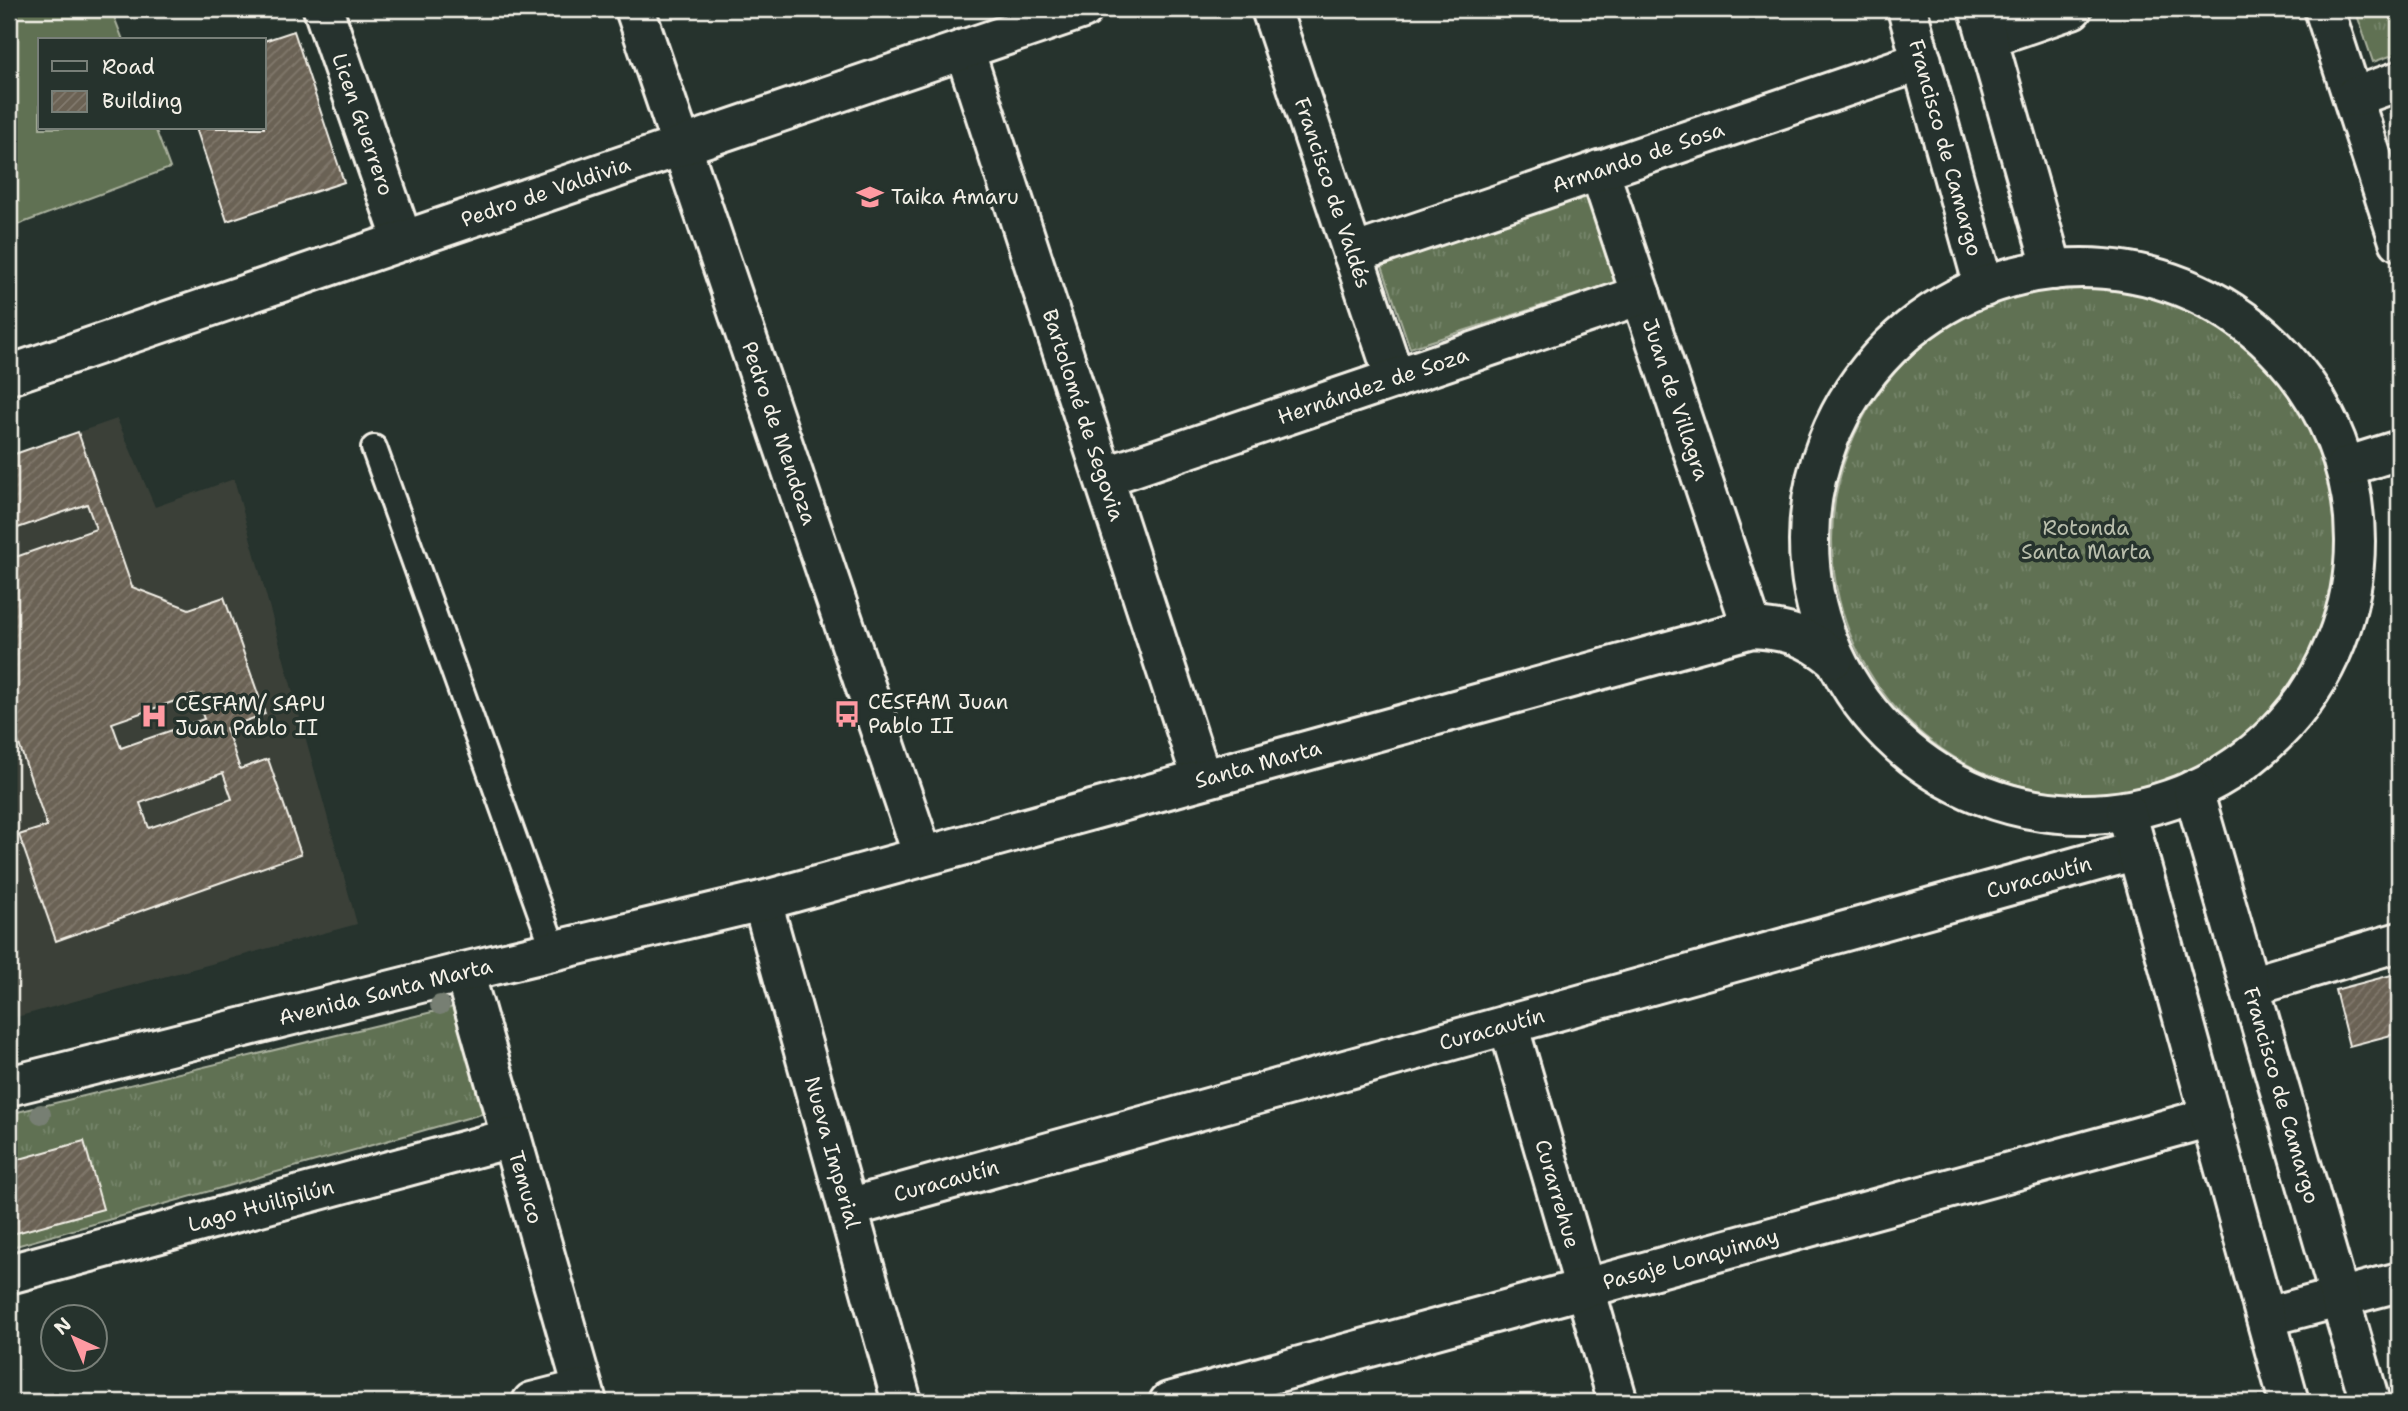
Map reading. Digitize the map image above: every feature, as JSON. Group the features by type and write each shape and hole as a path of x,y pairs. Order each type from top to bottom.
{"street":[{"name":"Licen Guerrero","path":"323,9 403,240"},
{"name":"Pedro de Mendoza","path":"635,9 923,856"},
{"name":"Pedro de Valdivia","path":"9,375 1083,9"},
{"name":"Francisco de Valdés","path":"1271,9 1395,379"},
{"name":"Francisco de Camargo","path":"1908,9 1984,286"},
{"path":"2053,270 1983,24 2072,9"},
{"path":"2324,9 2399,241"},
{"name":"Bartolomé de Segovia","path":"964,49 1202,779"},
{"name":"Armando de Sosa","path":"1353,254 1922,61"},
{"path":"2354,97 2399,81"},
{"name":"Juan de Villagra","path":"1599,170 1752,628"},
{"name":"Francisco de Camargo","path":"2101,269 2148,276 2193,292 2235,315 2272,345 2304,380 2328,422 2345,467 2353,509 2355,552 2349,595 2337,637 2319,676 2295,712 2264,743 2231,770 2193,790 2160,803 2126,811 2076,815 2026,809 1977,794 1933,771 1892,739 1860,702 1834,657 1817,610 1811,571 1809,532 1814,492 1824,453 1839,417 1860,383 1886,353 1915,326 1948,304 1984,286 2053,270 2101,269"},
{"name":"Hernández de Soza","path":"1104,477 1641,295"},
{"path":"2345,467 2399,450"},
{"name":"Santa Marta","path":"1752,628 1788,600 1811,571"},
{"name":"Santa Marta","path":"762,901 1752,628 1793,633 1815,643 1834,657"},
{"name":"Francisco de Camargo","path":"2193,790 2370,1402"},
{"path":"2126,811 2289,1402"},
{"name":"Curacautín","path":"848,1208 2137,849"},
{"name":"Avenida Santa Marta","path":"9,1086 464,972 762,901"},
{"name":"Nueva Imperial","path":"762,901 902,1402"},
{"path":"2250,986 2399,942"},
{"name":"Temuco","path":"464,972 585,1396"},
{"name":"Curarrehue","path":"1508,1024 1618,1402"},
{"name":"Pasaje Lonquimay","path":"1169,1402 2211,1117"},
{"name":"Lago Huilipilún","path":"9,1274 511,1138"},
{"path":"2266,1317 2399,1282"},
{"path":"532,1402 585,1396"}],"lane":[{"path":"374,448 554,950"}],"shaded area":[{"name":"CESFAM/ SAPU Juan Pablo II","path":"117,419 155,507 234,479 357,924 9,1019 9,456"}],"green space":[{"path":"9,9 111,9 122,38 38,38 38,130 156,130 170,168 9,228"},
{"path":"2355,9 2399,9 2399,53 2373,62"},
{"path":"1597,188 1625,279 1410,348 1381,263"},
{"name":"Rotonda Santa Marta","path":"2086,286 2136,291 2183,305 2227,329 2266,360 2297,399 2321,443 2335,490 2340,540 2335,590 2321,637 2297,681 2266,720 2227,751 2183,775 2136,789 2086,794 2036,789 1989,775 1945,751 1906,720 1875,681 1851,637 1837,590 1832,540 1837,490 1851,443 1875,399 1906,360 1945,329 1989,305 2036,291"},
{"path":"457,1006 485,1113 9,1248 9,1114"}],"building":[{"path":"294,31 344,182 227,221 197,130 266,130 266,40"},
{"path":"78,432 132,587 189,609 224,597 265,714 226,728 240,769 268,759 301,854 56,941 19,835 47,826 9,715 9,546 13,558 96,529 87,504 9,531 9,456","holes":["195,694 204,719 121,748 112,723","223,773 232,799 149,828 140,803"]},
{"path":"2399,973 2399,1033 2349,1046 2335,990"},
{"path":"84,1141 103,1209 9,1235 9,1162"}],"place":[{"name":"Taika Amaru","path":"870,197"},
{"name":"CESFAM Juan Pablo II","path":"847,714"},
{"name":"CESFAM/ SAPU Juan Pablo II","path":"154,716"}]}
